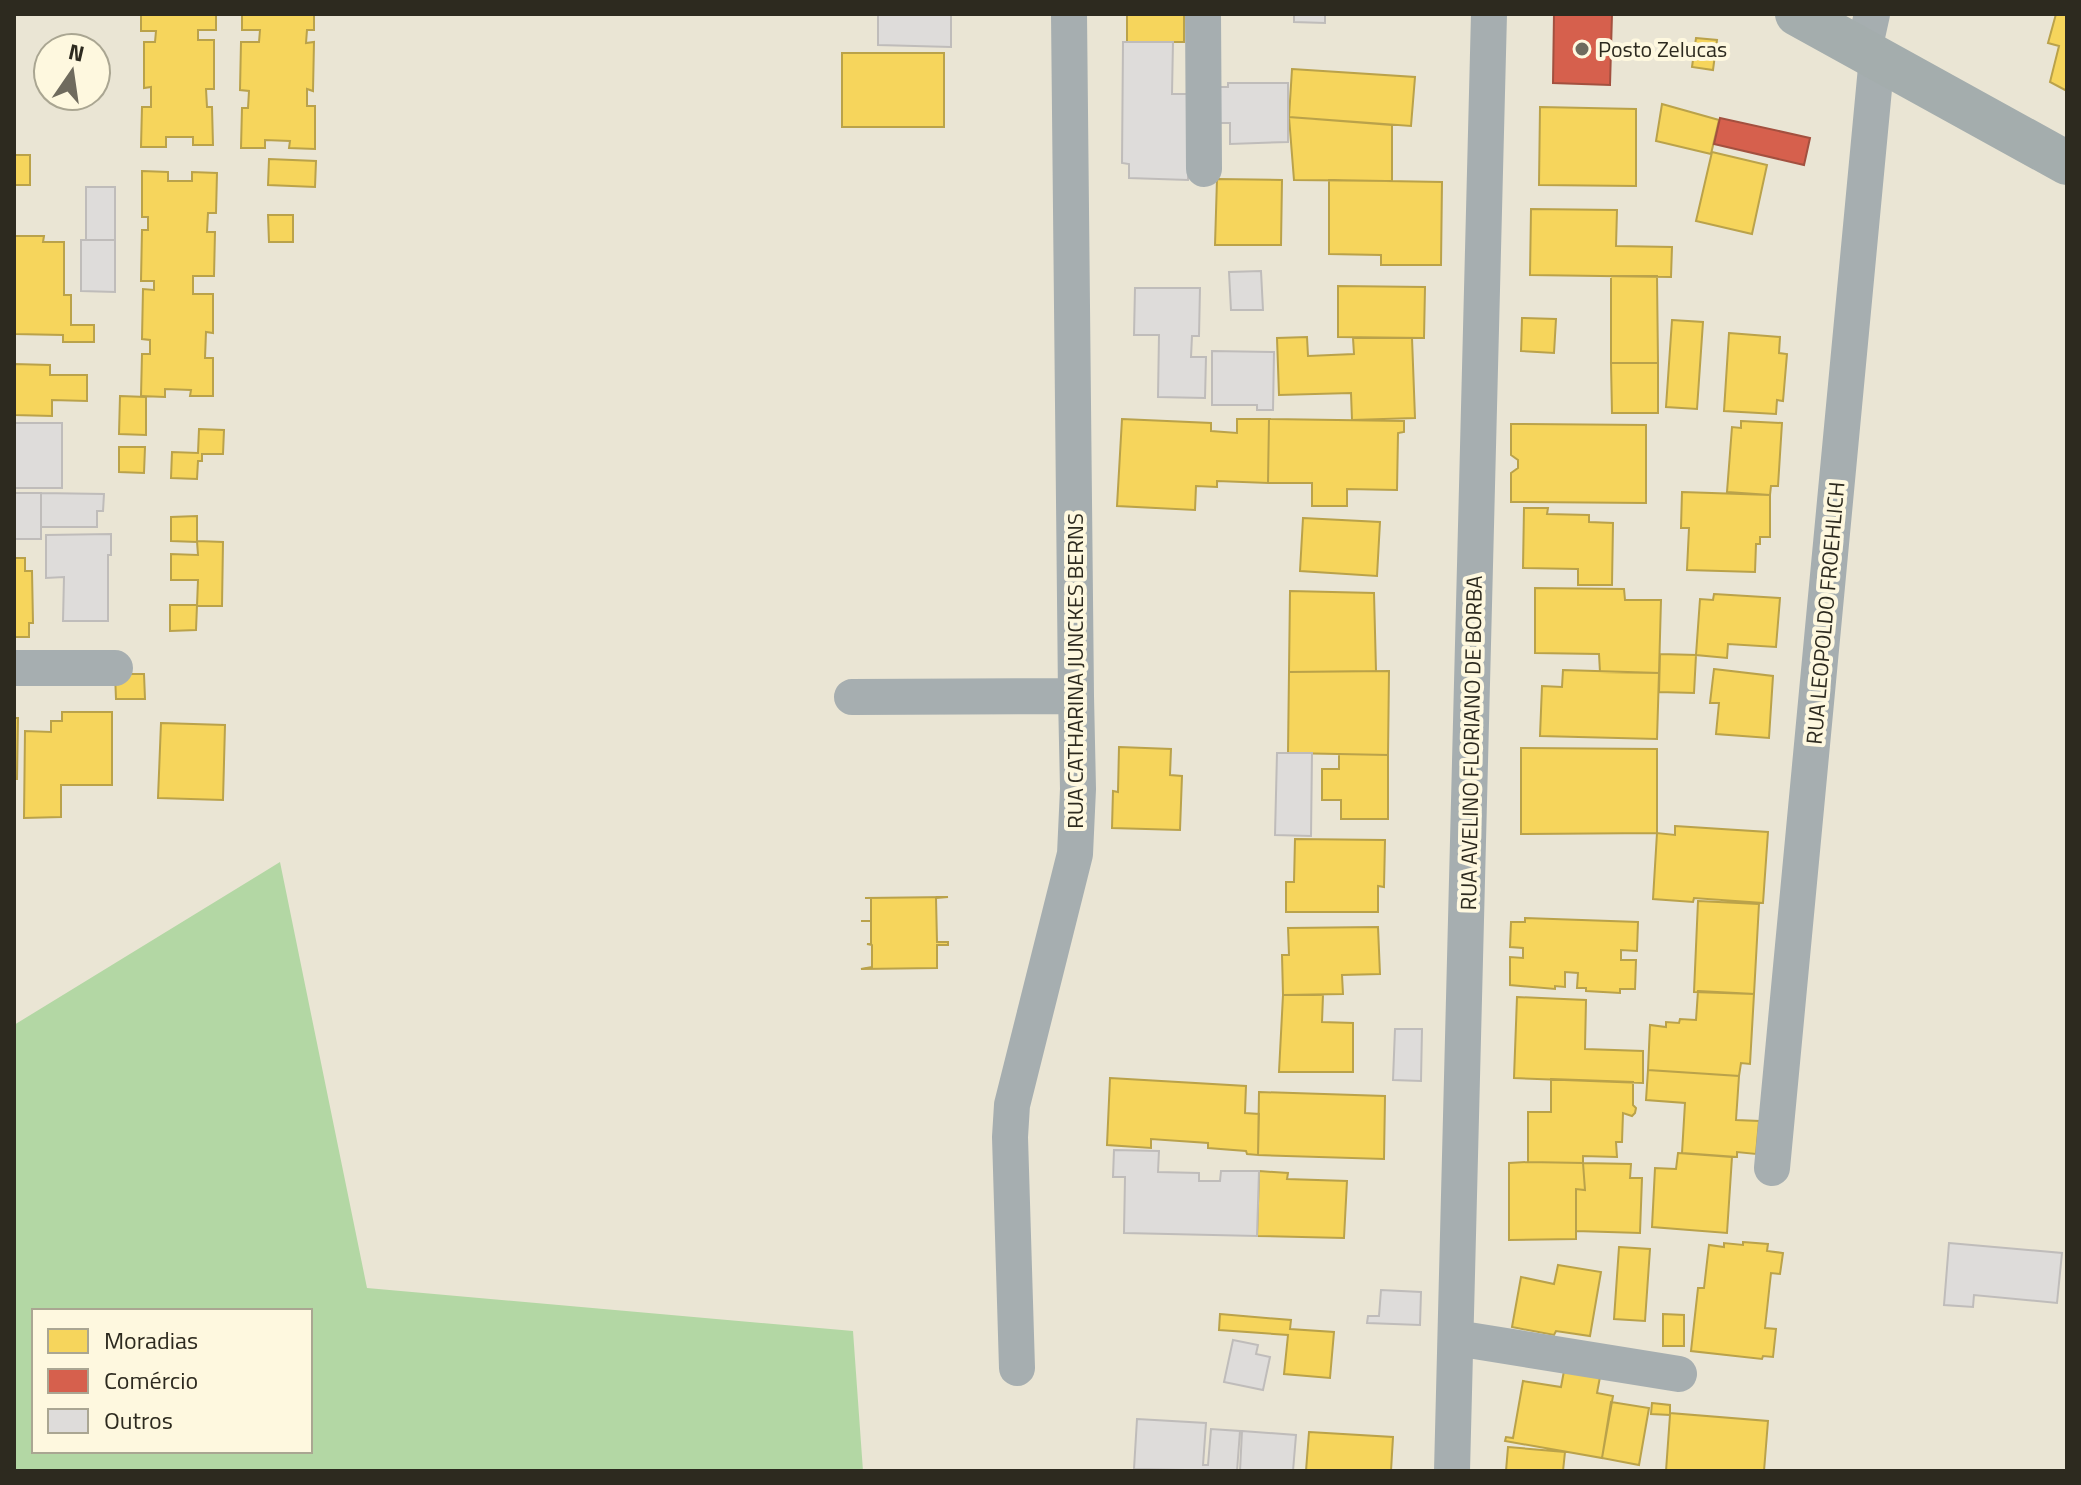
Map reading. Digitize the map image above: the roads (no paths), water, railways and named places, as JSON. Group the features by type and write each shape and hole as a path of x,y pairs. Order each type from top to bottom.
{"main road":[{"path":"1797,14 1871,41 2067,163"}],"street":[{"name":"RUA CATHARINA JUNCKES BERNS","path":"1017,1368 1010,1137 1012,1105 1075,854 1078,789 1069,14"},
{"path":"1203,14 1204,169"},
{"name":"RUA AVELINO FLORIANO DE BORBA","path":"1452,1471 1489,14"},
{"name":"RUA LEOPOLDO FROEHLICH","path":"1772,1168 1871,41"},
{"path":"14,668 115,668"},
{"path":"852,697 1076,696"},
{"path":"1456,1338 1679,1374"}],"place":[{"name":"Posto Zelucas","path":"1582,49"}]}
